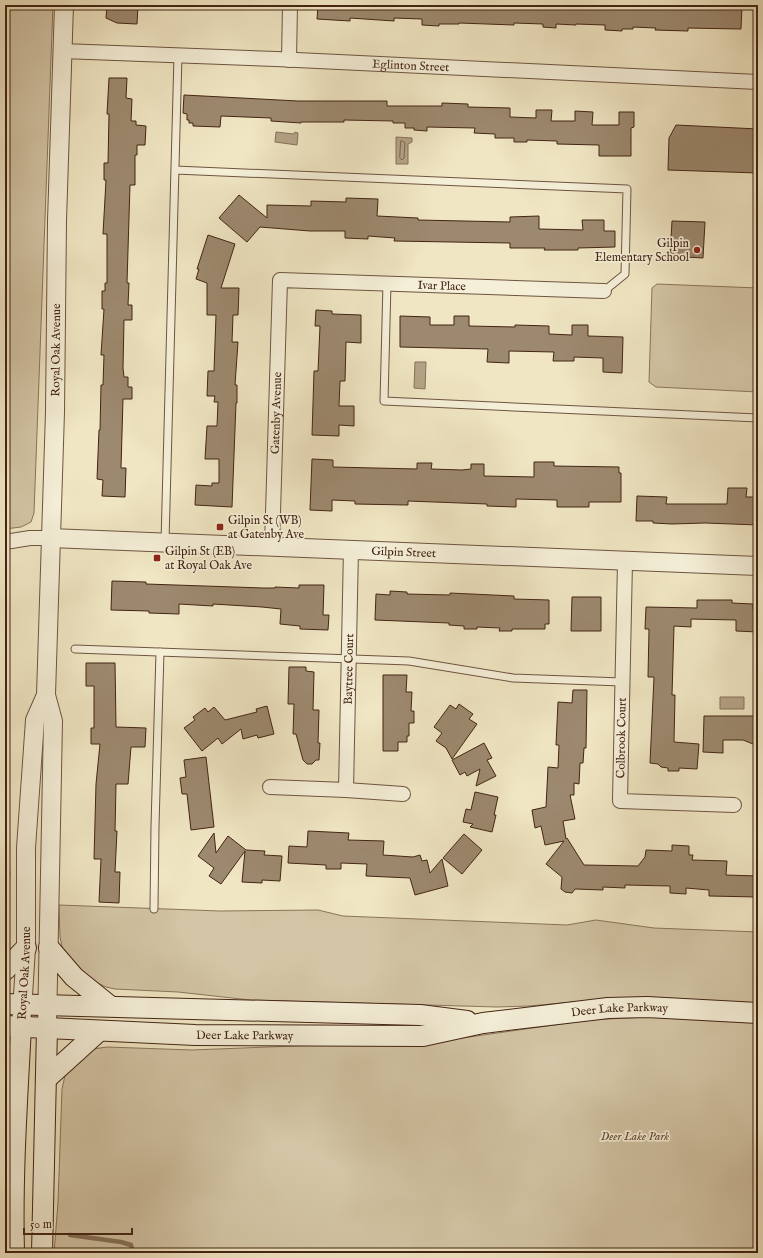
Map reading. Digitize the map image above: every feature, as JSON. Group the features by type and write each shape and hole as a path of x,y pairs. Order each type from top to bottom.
{"main road":[{"path":"5,970 26,948"},
{"path":"49,948 74,977 110,1006"},
{"name":"Deer Lake Parkway","path":"14,1004 420,1015 483,1023"},
{"name":"Deer Lake Parkway","path":"13,1026 195,1035 423,1036 483,1023 568,1012 616,1008 647,1007 758,1013"},
{"name":"Royal Oak Avenue","path":"13,1026 17,1094 13,1220 14,1253"},
{"name":"Royal Oak Avenue","path":"42,1253 47,1028"},
{"path":"46,1079 99,1031"},
{"path":"5,1070 17,1094"}],"street":[{"name":"Royal Oak Avenue","path":"47,1028 53,720 46,695 55,404 57,229 64,5"},
{"path":"289,60 290,5"},
{"name":"Eglinton Street","path":"62,51 758,82"},
{"name":"Ivar Place","path":"280,280 604,291"},
{"name":"Gatenby Avenue","path":"272,546 280,280"},
{"path":"5,542 30,538 50,538"},
{"name":"Gilpin Street","path":"50,538 758,566"},
{"name":"Baytree Court","path":"346,790 351,549"},
{"name":"Colbrook Court","path":"625,561 620,801 734,805"},
{"name":"Royal Oak Avenue","path":"13,1026 14,1004 26,948 26,848 35,720 46,695"},
{"path":"270,787 403,794"}],"lane":[{"path":"165,542 178,55"},
{"path":"175,170 627,189 625,274 604,291"},
{"path":"387,283 384,401 758,418"},
{"path":"75,649 409,661 513,678 622,682"},
{"path":"154,909 160,652"}],"green space":[{"path":"5,5 53,5 34,513 31,522 21,527 5,529"},
{"path":"657,284 758,288 758,392 656,387 649,382 652,288"},
{"path":"10,871 7,926 5,932 5,872"},
{"path":"59,905 220,911 318,910 343,916 567,925 596,920 654,928 758,932 758,1003 643,998 497,1007 250,1000 178,992 115,989 106,987 85,977 63,951 60,937"},
{"name":"Deer Lake Park","path":"648,1017 758,1022 758,1253 54,1253 58,1203 62,1089 66,1071 93,1049 107,1047 192,1050 421,1041 462,1038 589,1020"}],"water":[{"path":"276,132 298,133 297,145 275,142"},
{"path":"396,137 412,138 412,142 408,144 408,164 396,164"},
{"path":"415,362 426,362 425,389 414,388"},
{"path":"720,697 744,697 744,709 720,709"}],"building":[{"path":"107,5 138,5 137,24 117,23 106,18"},
{"path":"318,5 668,5 668,7 708,8 708,6 742,5 741,29 688,28 688,31 655,30 656,28 633,27 633,29 622,29 622,31 605,30 605,25 556,24 556,28 543,27 543,24 514,23 514,25 459,23 439,24 439,26 422,25 422,19 394,18 394,21 350,18 350,21 317,19"},
{"path":"109,78 127,78 126,98 132,99 131,121 136,121 136,125 146,126 145,145 137,145 137,155 135,155 135,185 130,185 127,283 129,283 128,305 132,305 132,320 124,320 123,368 124,377 128,377 128,387 132,387 132,399 123,399 121,468 126,468 125,497 102,496 103,480 97,479 101,385 103,385 104,355 101,355 104,309 102,309 102,291 105,291 105,283 107,283 107,234 103,234 106,180 104,180 104,163 108,163 109,114 107,114"},
{"path":"184,95 298,101 387,101 387,106 442,106 442,103 468,104 468,107 510,108 510,117 536,118 536,110 552,110 551,121 575,121 575,111 593,112 592,125 619,125 619,112 634,112 634,127 631,128 631,156 599,156 599,145 557,144 557,141 527,140 527,142 514,142 514,138 495,138 495,134 474,133 475,128 427,127 427,131 414,130 414,128 405,128 405,123 393,123 393,121 344,120 344,122 301,123 271,121 271,118 221,116 220,127 193,126 193,123 189,123 189,120 187,120 187,114 183,113"},
{"path":"676,125 758,129 758,173 668,170 669,138"},
{"path":"239,195 267,218 267,205 311,206 311,201 346,202 346,198 378,199 377,216 418,218 418,220 510,222 510,217 539,216 539,229 583,230 582,220 604,220 604,231 615,231 615,247 578,248 578,250 544,250 545,248 510,248 510,243 394,241 395,238 368,236 368,239 345,238 345,231 310,231 260,227 247,242 219,218"},
{"path":"672,221 705,222 703,258 670,256"},
{"path":"208,235 235,244 221,288 239,288 238,315 233,315 232,342 238,342 235,385 237,385 237,403 232,507 195,505 196,485 212,486 212,483 219,483 219,459 205,459 207,426 217,426 218,402 214,402 215,396 207,396 208,371 214,371 216,315 207,315 207,283 196,279 199,269 197,269"},
{"path":"316,310 332,311 332,314 361,315 361,343 346,342 345,381 340,381 339,406 354,406 354,426 339,425 339,436 312,435 314,371 318,371 320,326 315,326"},
{"path":"400,316 430,317 430,325 454,325 454,316 469,316 469,326 549,326 549,334 572,335 572,325 588,325 588,336 623,337 622,373 603,372 603,358 574,357 574,361 553,361 554,352 509,351 509,363 487,362 488,349 400,347"},
{"path":"312,459 333,460 333,467 417,469 417,463 432,463 431,469 462,470 471,469 471,464 484,464 484,476 534,477 534,462 554,462 554,466 619,467 619,473 621,473 621,502 589,502 589,507 557,507 557,500 516,499 516,507 487,506 487,504 408,501 408,505 355,504 355,501 332,500 332,511 310,510"},
{"path":"728,488 747,488 746,497 758,497 758,525 705,523 672,524 653,523 653,521 636,521 637,496 667,497 666,504 727,504"},
{"path":"112,581 146,582 146,584 263,588 299,588 299,585 324,585 323,615 329,615 328,630 300,629 300,626 280,624 281,609 262,607 213,604 213,606 179,604 179,614 149,613 149,611 111,610"},
{"path":"390,591 407,592 407,594 450,595 450,593 514,596 514,599 549,600 549,624 545,624 545,629 512,629 512,631 499,631 500,628 477,627 477,629 464,629 464,626 449,625 449,623 375,620 376,594 390,595"},
{"path":"572,597 601,597 601,631 571,631"},
{"path":"697,600 732,600 732,603 753,604 753,609 758,610 758,632 736,631 736,620 691,619 691,627 674,626 672,695 675,695 674,742 699,744 697,769 679,768 679,771 668,771 668,768 650,763 654,677 648,677 649,629 645,629 646,607 697,608"},
{"path":"86,663 115,663 116,727 146,728 145,747 131,747 128,784 116,784 115,831 117,831 115,872 120,872 119,903 99,902 101,859 94,859 96,784 100,744 91,744 91,728 94,728 94,686 86,686"},
{"path":"289,667 306,667 306,671 314,672 313,710 319,710 318,743 320,743 319,760 316,760 312,764 307,764 303,760 296,734 293,734 294,704 288,704"},
{"path":"383,675 407,675 406,692 412,692 411,711 414,711 414,723 409,723 409,736 407,736 407,742 398,742 398,751 383,751"},
{"path":"573,690 587,690 586,748 584,748 583,763 580,763 579,784 574,783 574,795 570,795 575,819 563,821 566,839 567,838 584,865 638,866 645,857 646,850 672,851 672,845 689,846 689,855 693,855 692,860 727,861 726,875 758,876 758,897 709,896 709,890 686,888 686,894 670,893 670,886 625,885 625,888 603,887 603,890 575,889 572,893 565,892 561,889 562,877 546,864 564,841 545,845 541,826 535,828 532,810 546,807 548,767 558,768 559,745 556,745 558,702 572,703"},
{"path":"459,704 473,714 469,719 477,724 452,759 446,748 436,741 442,733 434,727 450,705 456,709"},
{"path":"267,706 274,734 258,738 257,735 243,739 241,729 222,744 218,738 202,751 184,728 195,720 193,717 205,708 208,712 214,707 225,720 257,712 256,709"},
{"path":"704,716 758,716 758,746 743,740 723,740 723,753 703,752"},
{"path":"484,743 492,758 487,760 496,776 476,786 480,769 467,776 465,772 460,775 452,760"},
{"path":"206,757 214,827 191,830 187,794 182,794 180,778 186,777 184,760"},
{"path":"475,792 498,797 492,832 470,827 473,824 463,822 466,809 471,810"},
{"path":"308,831 349,833 348,840 384,841 383,855 413,857 420,855 422,861 427,860 430,873 442,859 448,886 415,895 410,878 366,876 367,864 341,863 341,869 326,869 326,865 288,863 289,846 307,847"},
{"path":"214,833 216,853 228,836 246,850 265,851 264,855 282,856 280,881 262,880 262,883 242,882 245,851 221,884 209,876 214,868 198,856"},
{"path":"464,834 482,850 462,874 443,858"}],"waterway":[{"path":"70,1235 121,1242 131,1245 133,1253"}],"place":[{"name":"Gilpin Elementary School","path":"697,250"},
{"name":"Gilpin St (WB) at Gatenby Ave","path":"220,527"},
{"name":"Gilpin St (EB) at Royal Oak Ave","path":"157,558"}]}
